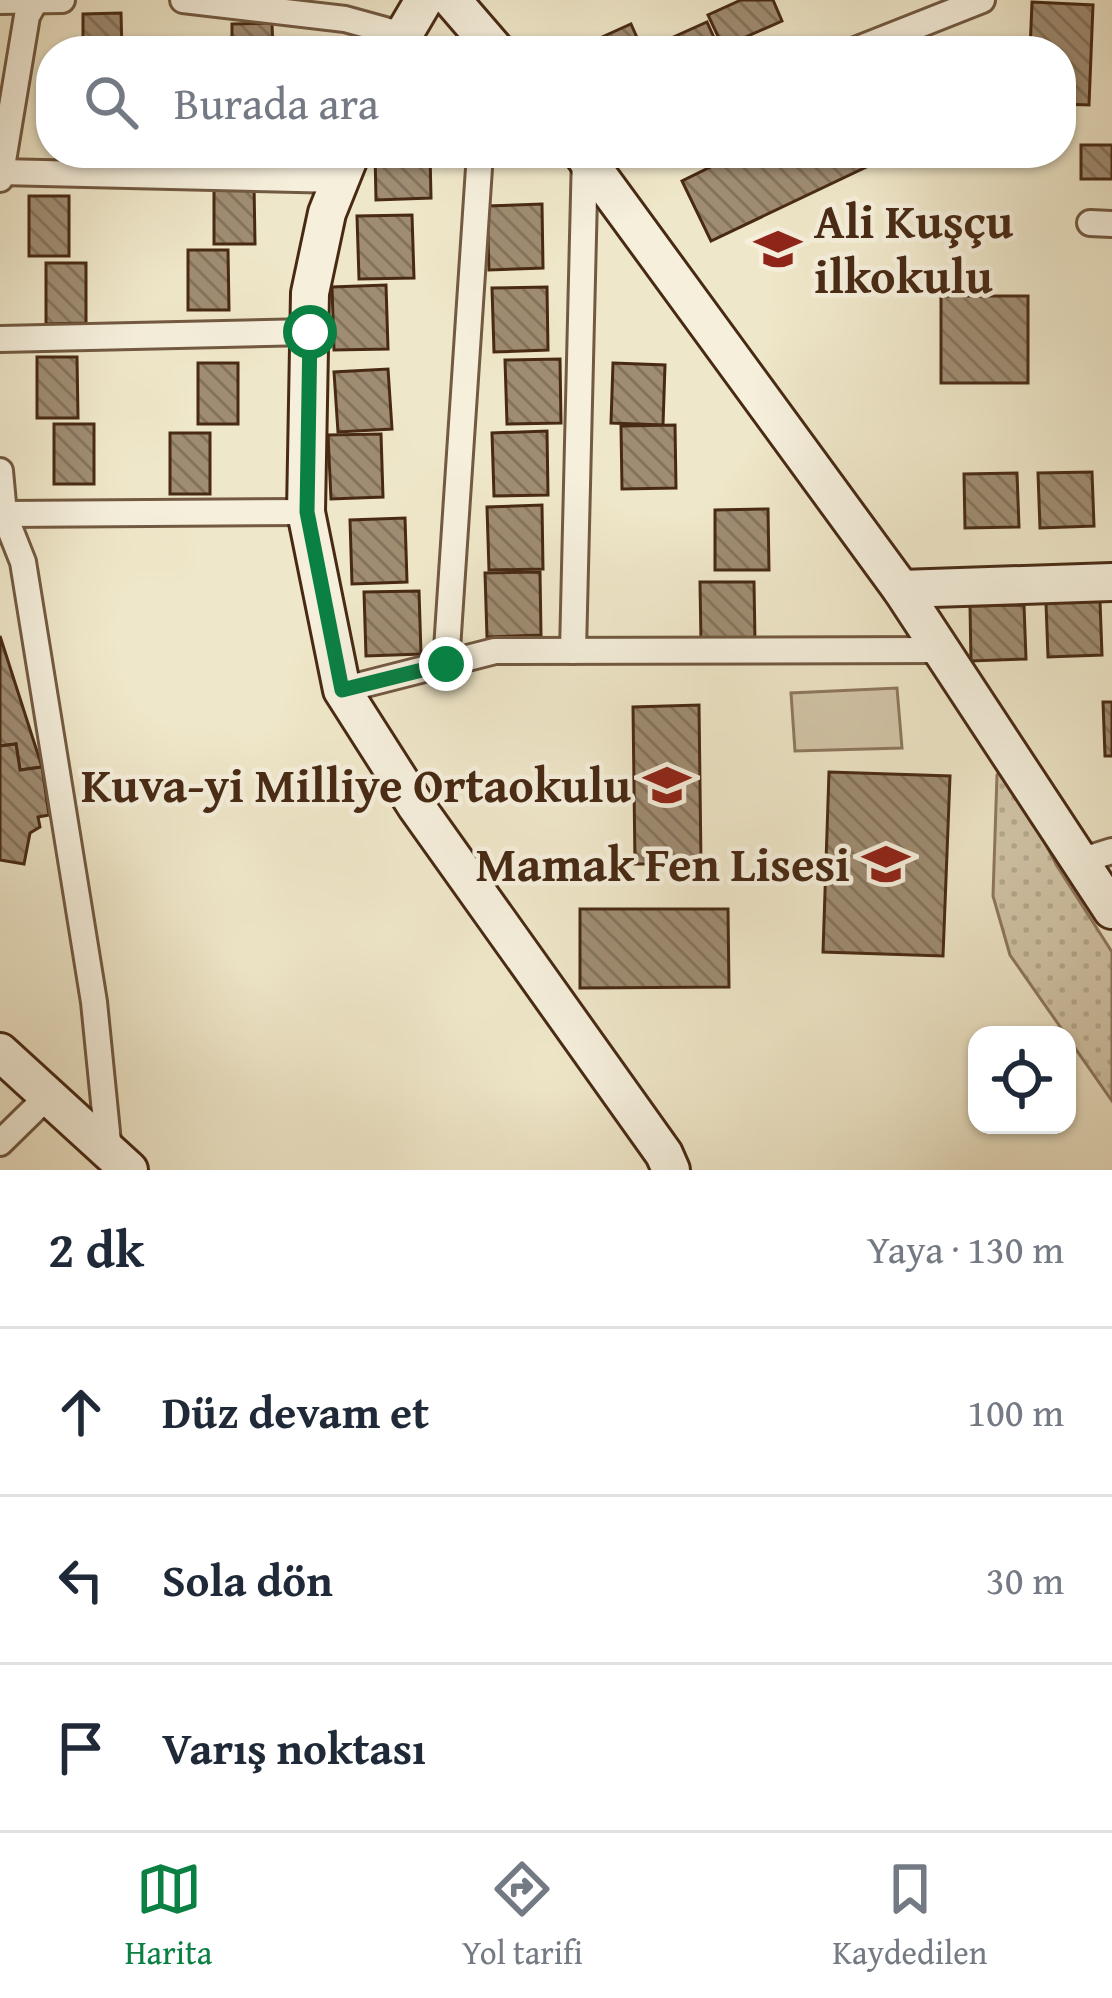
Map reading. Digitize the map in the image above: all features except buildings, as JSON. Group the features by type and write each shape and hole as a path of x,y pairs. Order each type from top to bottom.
{"street":[{"path":"0,2 62,0"},
{"path":"183,0 345,19 387,36"},
{"path":"381,0 391,36"},
{"path":"394,36 424,0"},
{"path":"452,0 480,36"},
{"path":"891,36 982,0"},
{"path":"35,2 27,16 0,174 297,168"},
{"path":"346,168 327,213 310,293 307,512 342,690 416,806 671,1170"},
{"path":"446,664 479,168"},
{"path":"574,651 584,168"},
{"path":"594,168 1096,856 1112,910"},
{"path":"0,339 310,332"},
{"path":"0,471 4,514 27,585 119,1161"},
{"path":"4,514 307,512"},
{"path":"901,589 1112,581"},
{"path":"342,690 495,651 942,650"},
{"path":"0,1052 119,1161"},
{"path":"0,1143 48,1096"}],"shaded area":[{"path":"897,688 902,748 795,751 791,693"},
{"path":"1006,767 1057,866 1112,952 1112,1101 1076,1049 1076,1026 1060,1026 1010,955 993,896 997,775"}],"place":[{"name":"Ali Kuşçu ilkokulu","path":"778,249"},
{"name":"Kuva-yi Milliye Ortaokulu","path":"667,785"},
{"name":"Mamak Fen Lisesi","path":"886,864"}],"route":[{"path":"310,332 307,512 342,690 446,664"}]}
